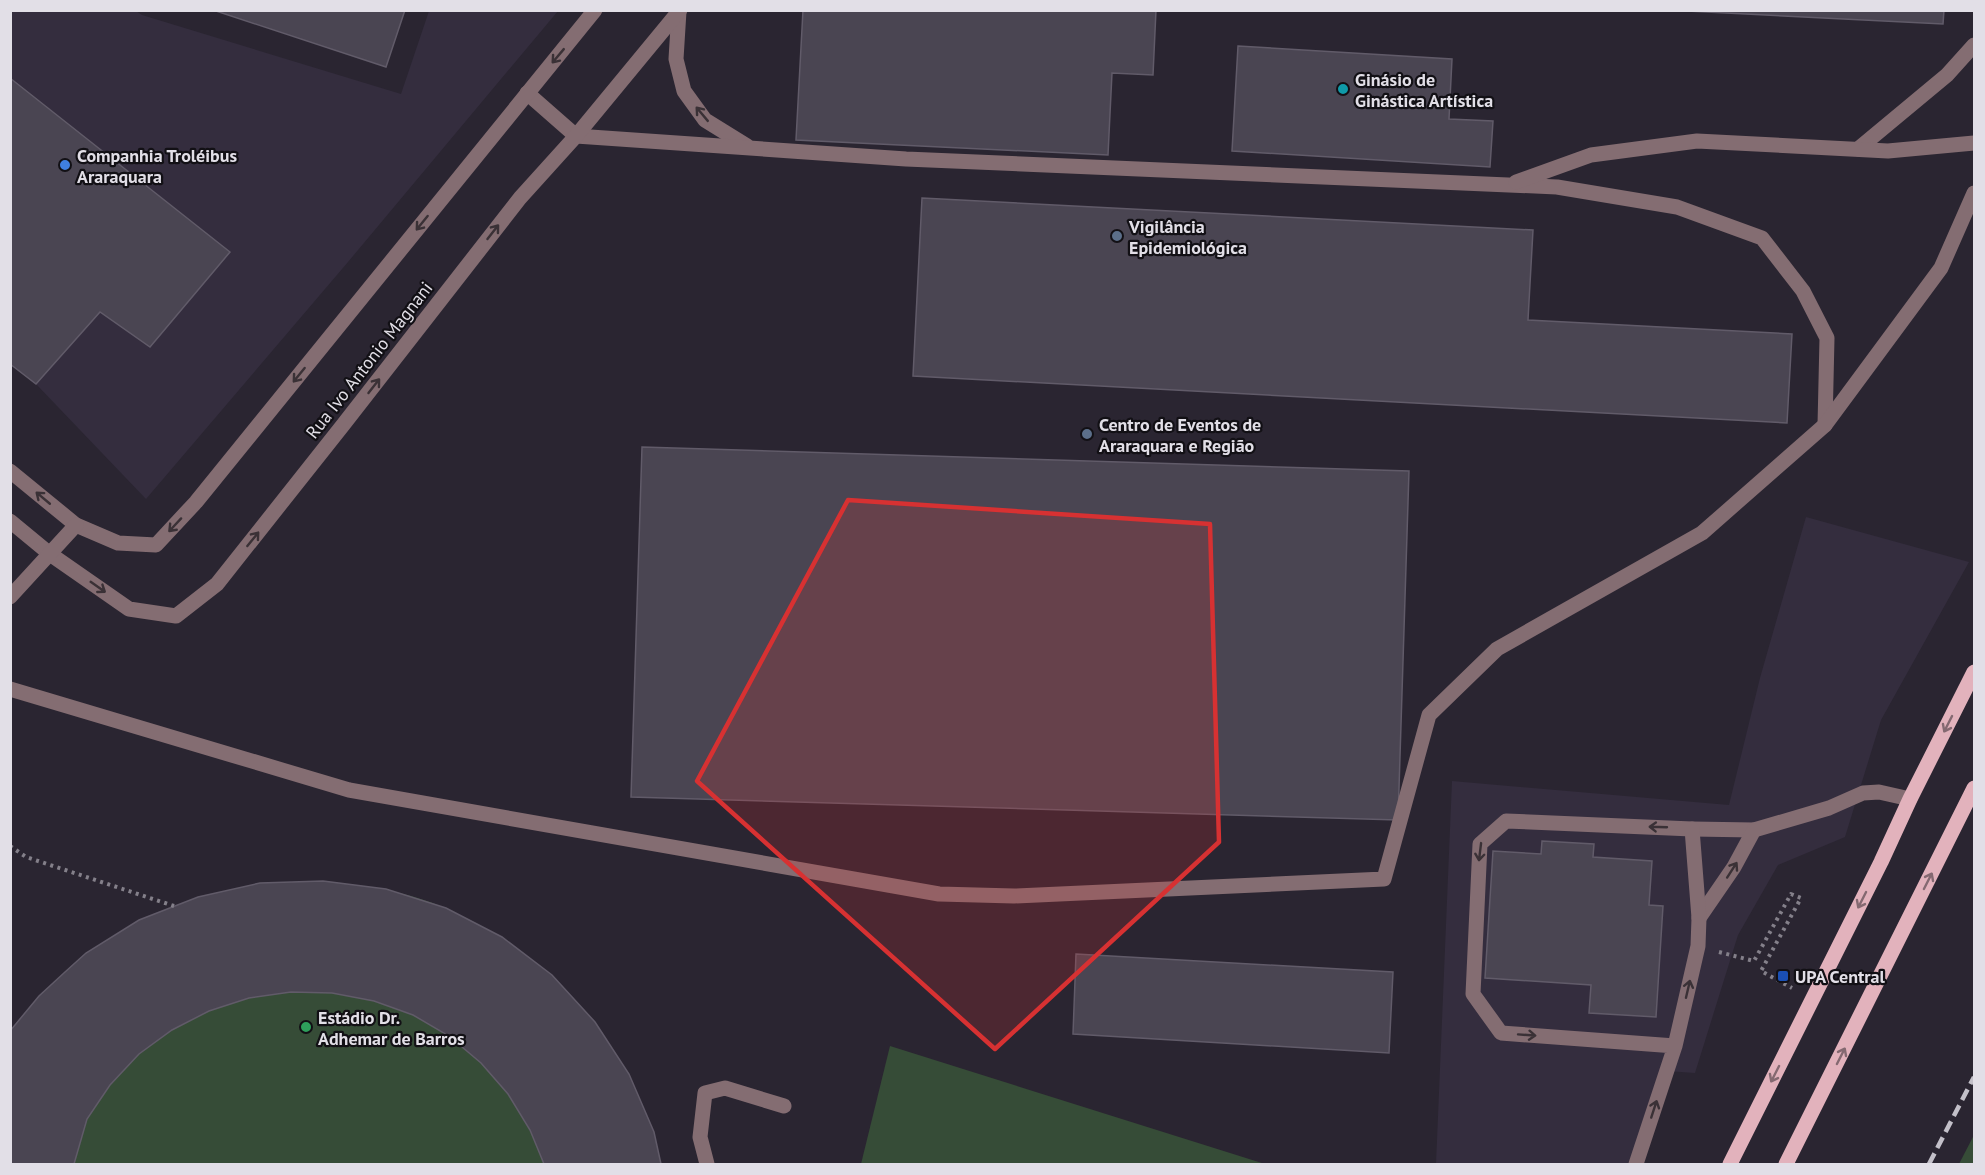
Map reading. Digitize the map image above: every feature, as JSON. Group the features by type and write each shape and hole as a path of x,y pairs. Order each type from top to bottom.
{"main road":[{"path":"1730,1164 1974,672"},
{"path":"1786,1164 1974,788"}],"street":[{"path":"10,471 76,525 118,543 156,545 196,502 595,10"},
{"path":"679,11 676,59 684,91 705,120 749,147"},
{"name":"Rua Ivo Antonio Magnani","path":"10,521 50,554 129,609 176,616 217,584 520,198 576,135 679,11"},
{"path":"1858,149 1947,75 1974,45"},
{"path":"527,93 576,135 906,159 1557,187 1677,207 1762,238 1803,291 1827,338 1826,425"},
{"path":"1508,185 1591,155 1697,141 1888,151 1974,143"},
{"path":"10,689 349,790 939,894 1014,896 1384,879 1429,715 1497,649 1702,533 1826,425 1941,268 1974,193"},
{"path":"10,597 76,525"},
{"path":"1675,1046 1501,1033 1473,993 1480,844 1506,822 1754,830 1829,808 1863,793 1878,792 1910,799"},
{"path":"1636,1164 1675,1046 1698,946 1699,918 1692,829"},
{"path":"1699,918 1734,867 1754,830"},
{"path":"707,1164 700,1137 705,1093 725,1088 783,1106"}],"path":[{"path":"10,846 26,857 174,906"},
{"path":"1698,946 1754,961 1791,894 1801,898 1761,971 1793,988"}],"highlighted area":[{"path":"848,500 1210,524 1219,842 995,1049 697,781"}],"shaded area":[{"path":"10,11 136,11 142,15 401,94 429,11 558,11 146,499 36,384 100,312 150,346 230,252 11,78"},
{"path":"1806,517 1969,562 1881,720 1845,837 1778,865 1738,935 1695,1073 1667,1071 1632,1164 1436,1164 1452,781 1729,805 1760,678"}],"green space":[{"name":"Estádio Dr. Adhemar de Barros","path":"323,881 386,890 447,909 486,929 522,953 555,980 585,1011 610,1046 632,1083 649,1122 661,1164 11,1164 10,1031 39,996 86,953 139,920 198,897 260,883"},
{"path":"890,1046 1265,1164 861,1164"},
{"path":"1974,1135 1974,1164 1959,1164"}],"building":[{"path":"213,10 405,10 386,67"},
{"path":"803,10 1156,10 1153,75 1112,73 1108,155 796,140"},
{"path":"1667,10 1944,10 1943,24"},
{"name":"Ginásio de Ginástica Artística","path":"1238,46 1452,59 1449,119 1493,121 1490,167 1232,151"},
{"name":"Companhia Troléibus Araraquara","path":"10,78 230,252 150,347 100,312 36,384 10,364"},
{"path":"922,198 1533,230 1528,320 1792,334 1787,423 913,376"},
{"path":"642,447 1409,471 1398,820 631,797"},
{"path":"1542,841 1594,844 1593,857 1652,861 1649,905 1663,906 1656,1017 1589,1013 1591,985 1485,978 1493,851 1541,854"},
{"path":"323,881 386,889 446,908 502,937 552,975 595,1022 629,1074 654,1132 661,1164 544,1164 530,1130 508,1094 481,1063 449,1036 413,1015 374,1001 332,993 291,992 249,998 209,1011 172,1030 139,1054 110,1085 87,1119 74,1164 10,1164 10,1031 39,996 86,953 139,920 198,897 260,883"},
{"path":"1076,954 1393,972 1389,1053 1073,1034"}],"railway":[{"path":"1929,1164 1974,1077"}],"place":[{"name":"Ginásio de Ginástica Artística","path":"1343,89"},
{"name":"Companhia Troléibus Araraquara","path":"65,165"},
{"name":"Vigilância Epidemiológica","path":"1117,236"},
{"name":"Centro de Eventos de Araraquara e Região","path":"1087,434"},
{"name":"UPA Central","path":"1783,976"},
{"name":"Estádio Dr. Adhemar de Barros","path":"306,1027"}]}
